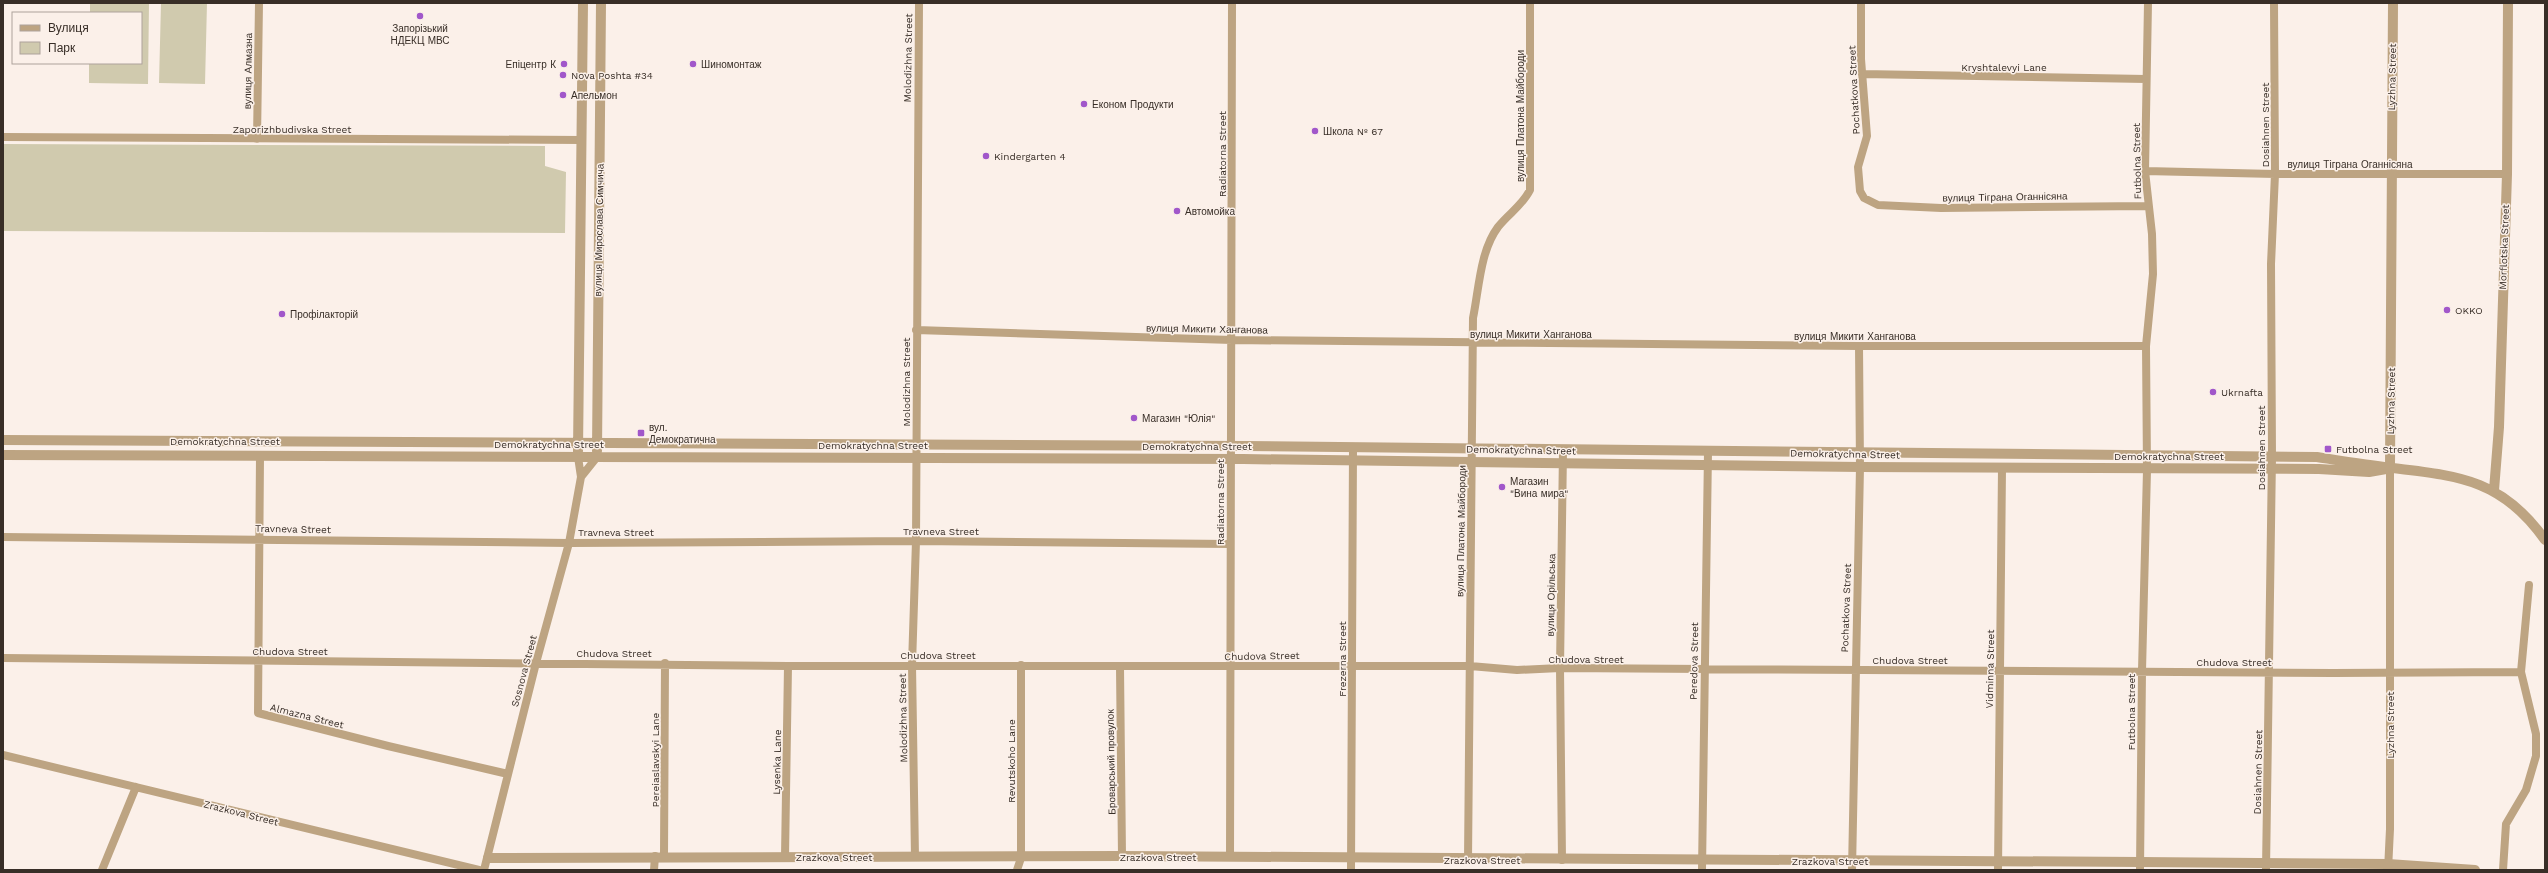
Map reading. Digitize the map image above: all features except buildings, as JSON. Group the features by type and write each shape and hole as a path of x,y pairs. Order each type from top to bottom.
{"street":[{"name":"вулиця Алмазна","path":"257,139 259,3"},
{"name":"вулиця Мирослава Симчича","path":"578,457 583,3"},
{"name":"вулиця Мирослава Симчича","path":"597,457 601,3"},
{"name":"Molodizhna Street","path":"915,857 912,665 916,541 915,445 919,3"},
{"name":"Radiatorna Street","path":"1230,857 1232,666 1230,446 1232,340 1232,3"},
{"name":"вулиця Платона Майбороди","path":"1468,860 1473,318 1488,246 1498,227 1524,203 1530,190 1530,3"},
{"name":"Pochatkova Street","path":"1861,3 1862,74 1868,136 1858,167 1860,191 1864,198"},
{"name":"Futbolna Street","path":"2140,866 2142,672 2147,470 2146,346 2153,274 2152,234 2145,171 2148,3"},
{"name":"Dosiahnen Street","path":"2266,867 2272,457 2271,264 2275,174 2274,3"},
{"name":"Lyzhna Street","path":"2388,867 2392,368 2390,174 2393,3"},
{"name":"Morflotska Street","path":"2494,490 2498,427 2507,174 2508,3"},
{"name":"Kryshtalevyi Lane","path":"1862,74 2146,79"},
{"name":"Zaporizhbudivska Street","path":"3,137 581,140"},
{"name":"вулиця Тіграна Оганнісяна","path":"2145,171 2275,174 2507,174"},
{"name":"вулиця Тіграна Оганнісяна","path":"1864,198 1878,205 1941,208 2148,206"},
{"name":"вулиця Микити Ханганова","path":"916,330 1232,340 1859,346 2146,346"},
{"name":"Pochatkova Street","path":"1852,865 1854,670 1860,467 1859,346"},
{"name":"Demokratychna Street","path":"3,440 1230,446 1859,454 2317,457 2390,468 2436,472 2494,490 2510,500 2532,521 2545,540"},
{"name":"Frezerna Street","path":"1351,870 1353,448"},
{"name":"вулиця Орільська","path":"1562,860 1560,668 1563,450"},
{"name":"Peredova Street","path":"1702,866 1708,452"},
{"name":"Demokratychna Street","path":"3,455 1230,459 2147,470 2271,469 2369,472 2390,468"},
{"name":"Almazna Street","path":"260,456 257,661 258,711 262,716 508,774"},
{"name":"Sosnova Street","path":"484,870 536,663 570,543 581,477 578,457"},
{"name":"Sosnova Street","path":"581,477 597,457"},
{"name":"Vidminna Street","path":"1998,866 2002,468"},
{"name":"Travneva Street","path":"3,537 259,538 570,543 916,541 1230,544"},
{"path":"2503,870 2506,824 2526,790 2536,756 2536,734 2521,672 2528,585"},
{"name":"Chudova Street","path":"3,658 665,663 788,666 1470,666 1517,670 1560,668 1704,670 2000,669 2142,672 2521,672"},
{"name":"Pereiaslavskyi Lane","path":"654,870 659,856 665,663"},
{"name":"Revutskoho Lane","path":"1017,870 1021,858 1021,665"},
{"name":"Lysenka Lane","path":"785,857 788,666"},
{"name":"Броварський провулок","path":"1120,666 1122,856"},
{"name":"Zrazkova Street","path":"3,755 479,870"},
{"path":"102,870 136,787"},
{"name":"Zrazkova Street","path":"488,858 659,856 1021,858 1122,856 1562,860 1702,866 1852,865 2388,867 2476,870"}],"green space":[{"path":"90,3 149,3 148,84 89,83 89,64 142,64 142,12 90,12"},
{"path":"161,3 207,3 205,84 159,83"},
{"path":"3,144 545,146 545,166 566,172 565,233 3,231"}],"place":[{"name":"Запорізький НДЕКЦ МВС","path":"420,16"},
{"name":"Епіцентр К","path":"564,64"},
{"name":"Шиномонтаж","path":"693,64"},
{"name":"Nova Poshta #34","path":"563,75"},
{"name":"Апельмон","path":"563,95"},
{"name":"Економ Продукти","path":"1084,104"},
{"name":"Школа № 67","path":"1315,131"},
{"name":"Kindergarten 4","path":"986,156"},
{"name":"Автомойка","path":"1177,211"},
{"name":"OKKO","path":"2447,310"},
{"name":"Профілакторій","path":"282,314"},
{"name":"Ukrnafta","path":"2213,392"},
{"name":"Магазин \"Юлія\"","path":"1134,418"},
{"name":"вул. Демократична","path":"641,433"},
{"name":"Futbolna Street","path":"2328,449"},
{"name":"Магазин \"Вина мира\"","path":"1502,487"}]}
